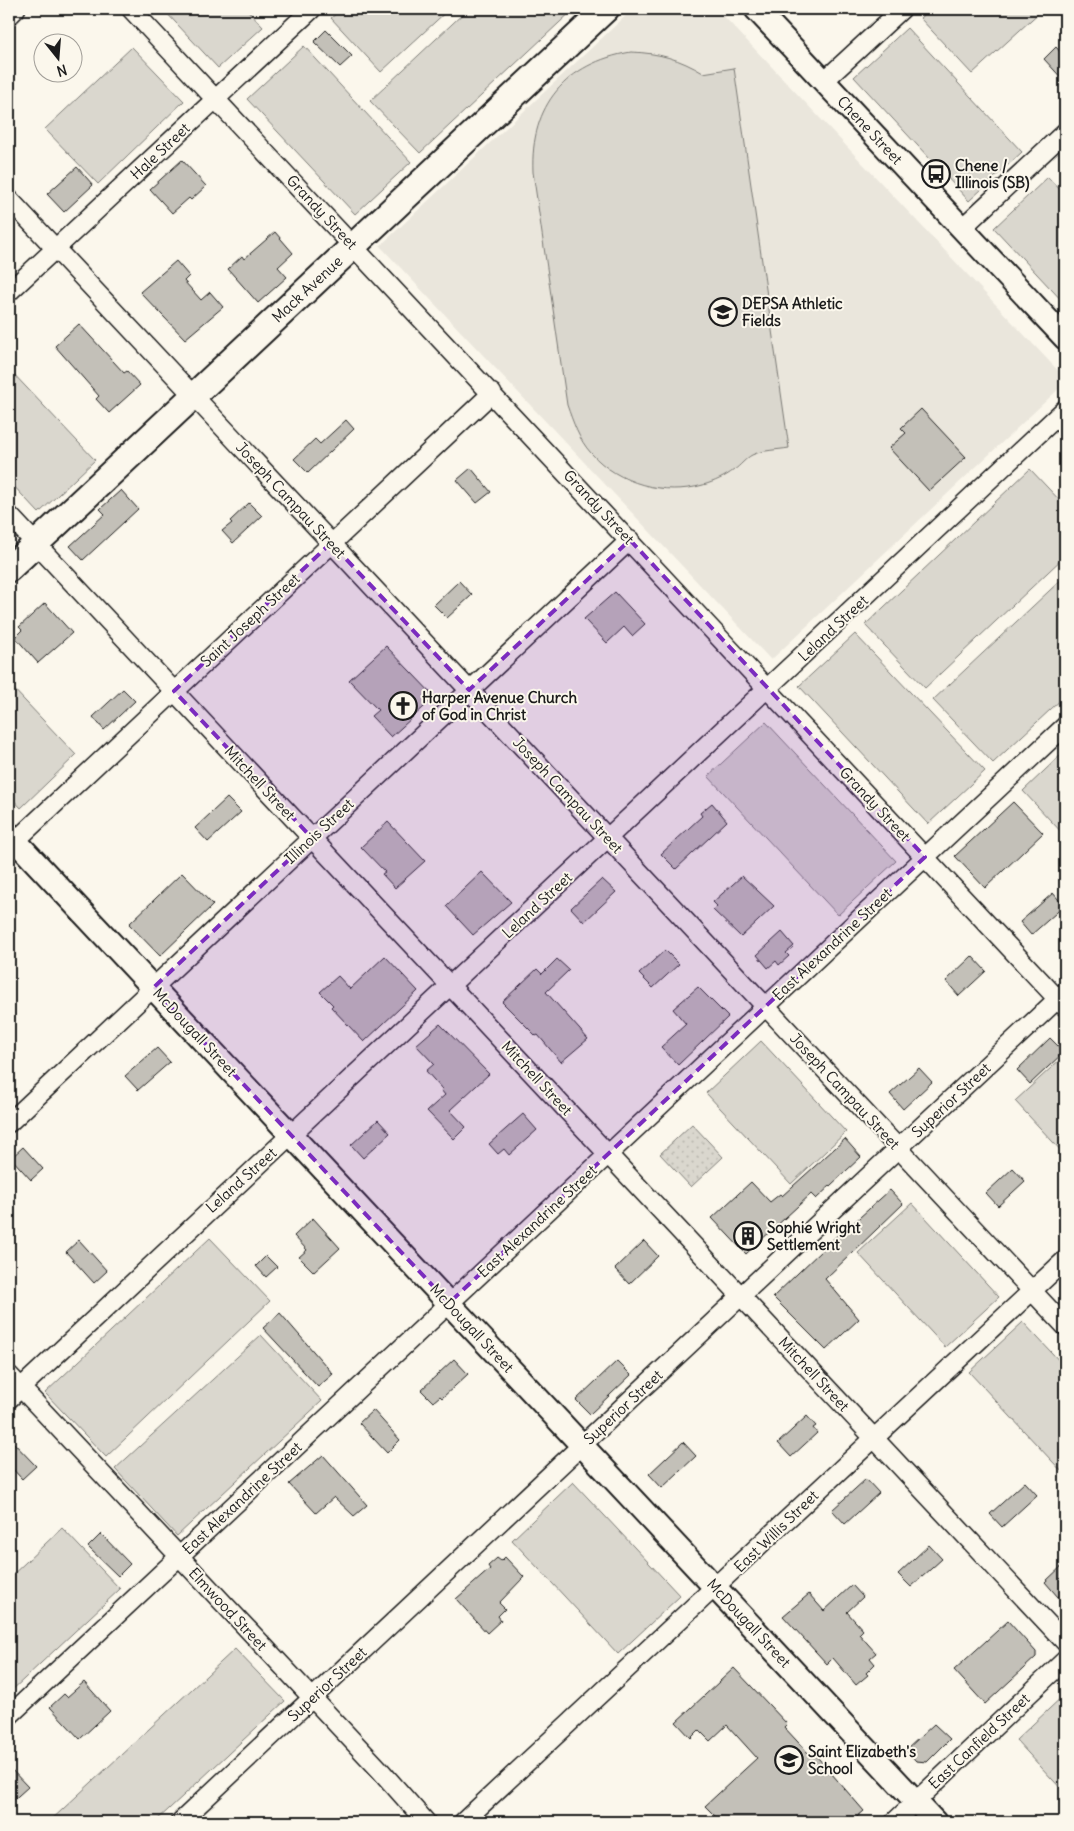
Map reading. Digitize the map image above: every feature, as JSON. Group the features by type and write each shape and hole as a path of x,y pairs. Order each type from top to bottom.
{"main road":[{"name":"Mack Avenue","path":"9,569 606,9"}],"street":[{"path":"9,16 16,9"},
{"name":"Grandy Street","path":"131,9 925,857 1063,1000"},
{"name":"Hale Street","path":"9,292 312,9"},
{"name":"Chene Street","path":"756,9 1065,338"},
{"path":"824,81 902,9"},
{"path":"962,228 1065,132"},
{"name":"Joseph Campau Street","path":"9,200 1065,1326"},
{"name":"Saint Joseph Street","path":"11,841 492,394"},
{"name":"Leland Street","path":"15,1394 609,839 1065,409"},
{"name":"Mitchell Street","path":"9,515 1065,1642"},
{"name":"Illinois Street","path":"9,1122 630,540"},
{"name":"East Alexandrine Street","path":"9,1716 1065,726"},
{"name":"McDougall Street","path":"11,841 153,988 935,1822"},
{"name":"Superior Street","path":"180,1822 741,1296 1063,1000"},
{"name":"East Willis Street","path":"463,1822 716,1588 1065,1260"},
{"name":"Elmwood Street","path":"9,1375 15,1394 180,1556 426,1822"},
{"name":"East Canfield Street","path":"894,1822 1065,1660"}],"highlighted area":[{"path":"630,540 925,857 449,1303 153,988 312,838 174,691 331,543 469,690"}],"shaded area":[{"path":"163,9 246,9 263,27 218,68"},
{"path":"342,9 449,9 381,72 331,18"},
{"path":"468,9 574,9 420,153 370,101"},
{"name":"DEPSA Athletic Fields","path":"633,9 717,9 1065,378 1065,383 771,660 380,246"},
{"path":"930,9 1043,9 972,74 920,18"},
{"path":"907,28 1022,152 969,201 854,77"},
{"path":"304,46 411,162 355,214 247,99"},
{"path":"132,47 184,101 98,184 45,129"},
{"path":"631,52 669,58 703,73 734,68 789,448 756,453 723,477 707,484 688,488 658,488 628,480 602,464 591,453 580,437 567,405 533,172 534,148 538,127 546,107 556,91 571,77 588,66"},
{"path":"1048,177 1065,195 1065,304 994,228"},
{"path":"9,369 95,460 39,513 9,481"},
{"path":"1030,469 1065,506 1065,556 925,688 865,625"},
{"path":"1065,576 1065,696 993,763 933,700"},
{"path":"855,634 985,771 928,824 799,686"},
{"path":"9,684 76,755 21,808 9,795"},
{"path":"766,722 896,861 838,915 708,776"},
{"path":"1065,751 1065,836 1023,791"},
{"path":"761,1041 846,1132 791,1184 706,1093"},
{"path":"1065,1055 1065,1155 1015,1101"},
{"path":"692,1124 723,1157 691,1187 660,1154"},
{"path":"912,1203 999,1297 945,1347 858,1253"},
{"path":"210,1238 270,1301 106,1457 45,1393"},
{"path":"1023,1322 1065,1367 1065,1475 969,1372"},
{"path":"261,1335 322,1401 177,1536 115,1469"},
{"path":"573,1482 680,1596 618,1654 512,1540"},
{"path":"62,1528 120,1589 9,1693 9,1578"},
{"path":"235,1649 285,1701 155,1822 49,1822"},
{"path":"1065,1694 1065,1793 1016,1740"}],"building":[{"path":"326,30 352,56 340,67 314,42"},
{"path":"1056,47 1065,57 1065,82 1044,59"},
{"path":"182,160 206,186 191,200 189,198 172,213 150,189"},
{"path":"77,167 93,185 64,212 47,194"},
{"path":"275,232 293,253 278,267 287,277 258,303 228,269 242,256 244,259"},
{"path":"176,261 189,276 184,281 201,300 210,292 223,307 185,339 140,292"},
{"path":"79,324 124,373 127,371 140,385 109,413 96,399 99,396 55,346"},
{"path":"921,409 966,457 929,491 889,448 906,433 901,428"},
{"path":"346,420 354,429 308,473 294,459 315,439 320,444"},
{"path":"471,468 491,492 477,503 457,480"},
{"path":"121,490 138,509 83,560 70,546 105,514 100,509"},
{"path":"249,503 262,516 233,543 222,531 232,523 230,521"},
{"path":"459,581 472,595 447,618 434,605"},
{"path":"615,592 645,624 632,636 624,627 607,643 584,619"},
{"path":"45,603 72,633 38,663 15,637 22,630 19,627"},
{"path":"386,646 435,697 391,737 371,716 378,710 349,680"},
{"path":"123,689 135,701 104,730 93,717"},
{"path":"227,798 241,812 208,842 195,828"},
{"path":"1013,802 1043,833 985,888 955,856"},
{"path":"712,803 727,821 676,869 661,854 702,816 700,813"},
{"path":"388,822 425,861 395,888 382,874 385,872 361,847"},
{"path":"482,872 511,902 473,935 446,906"},
{"path":"182,873 213,905 160,956 129,924"},
{"path":"742,876 774,906 741,937 713,910 717,906 713,902"},
{"path":"602,879 616,892 584,922 571,908"},
{"path":"1053,893 1064,906 1031,935 1020,922"},
{"path":"782,932 794,946 786,953 789,956 779,965 776,961 768,968 757,955"},
{"path":"665,950 679,964 653,988 639,974"},
{"path":"385,956 418,991 364,1042 331,1007 333,1005 320,992 338,976 350,989"},
{"path":"972,956 986,971 959,996 946,981"},
{"path":"557,959 569,970 546,992 588,1039 561,1062 538,1035 536,1036 502,1002 537,969 542,974"},
{"path":"698,987 728,1017 678,1065 661,1047 686,1024 673,1009"},
{"path":"440,1024 489,1074 450,1110 466,1127 454,1139 427,1111 445,1095 426,1071 434,1064 416,1045"},
{"path":"1050,1038 1064,1052 1030,1084 1017,1070"},
{"path":"157,1048 170,1062 138,1090 125,1076"},
{"path":"919,1068 932,1082 903,1109 890,1094"},
{"path":"523,1114 537,1130 509,1155 504,1149 498,1154 489,1144"},
{"path":"378,1120 390,1133 363,1158 351,1145"},
{"name":"Sophie Wright Settlement","path":"845,1139 861,1157 816,1199 811,1194 746,1254 712,1218 751,1182 770,1202 780,1194 782,1196"},
{"path":"23,1147 43,1169 31,1180 11,1158"},
{"path":"1013,1168 1025,1181 998,1206 986,1193"},
{"path":"890,1190 903,1204 825,1279 859,1319 826,1350 773,1297 847,1226 849,1227"},
{"path":"313,1218 340,1248 314,1272 299,1257 307,1250 294,1236"},
{"path":"79,1240 107,1271 94,1283 66,1252"},
{"path":"644,1241 658,1256 629,1284 615,1269"},
{"path":"266,1256 277,1267 266,1277 256,1266"},
{"path":"280,1313 333,1374 318,1387 263,1328"},
{"path":"454,1359 468,1374 442,1398 440,1396 433,1402 421,1390"},
{"path":"617,1361 631,1375 590,1414 576,1400"},
{"path":"373,1410 400,1440 387,1453 359,1423"},
{"path":"807,1416 816,1426 813,1428 817,1433 791,1457 778,1443"},
{"path":"9,1438 36,1466 22,1479 9,1465"},
{"path":"683,1442 696,1456 662,1488 649,1474"},
{"path":"323,1455 367,1505 354,1516 334,1497 316,1513 289,1484"},
{"path":"866,1479 879,1493 845,1524 832,1510"},
{"path":"1025,1482 1037,1495 1002,1527 990,1514"},
{"path":"101,1534 130,1564 118,1576 88,1547"},
{"path":"929,1545 942,1559 911,1587 898,1574"},
{"path":"505,1557 524,1577 499,1603 505,1609 498,1616 501,1620 487,1633 456,1599 490,1569 488,1566 497,1558 501,1561"},
{"path":"1065,1563 1065,1590 1058,1597 1045,1582"},
{"path":"852,1585 863,1597 847,1612 863,1630 859,1634 876,1653 870,1658 875,1664 866,1673 868,1675 856,1685 833,1658 827,1664 783,1616 809,1594 824,1611"},
{"path":"1008,1621 1036,1652 1036,1657 985,1704 954,1670"},
{"path":"734,1668 787,1724 784,1727 809,1754 812,1751 864,1811 851,1822 721,1822 705,1806 757,1758 727,1725 710,1741 699,1730 691,1738 676,1722"},
{"path":"84,1682 110,1711 80,1739 50,1707 64,1694 67,1697"},
{"path":"934,1724 950,1739 927,1762 916,1761 906,1750"},
{"path":"9,1767 28,1787 9,1804"}],"place":[{"name":"Chene / Illinois (SB)","path":"936,174"},
{"name":"DEPSA Athletic Fields","path":"723,312"},
{"name":"Harper Avenue Church of God in Christ","path":"403,706"},
{"name":"Sophie Wright Settlement","path":"748,1236"},
{"name":"Saint Elizabeth's School","path":"789,1760"}]}
